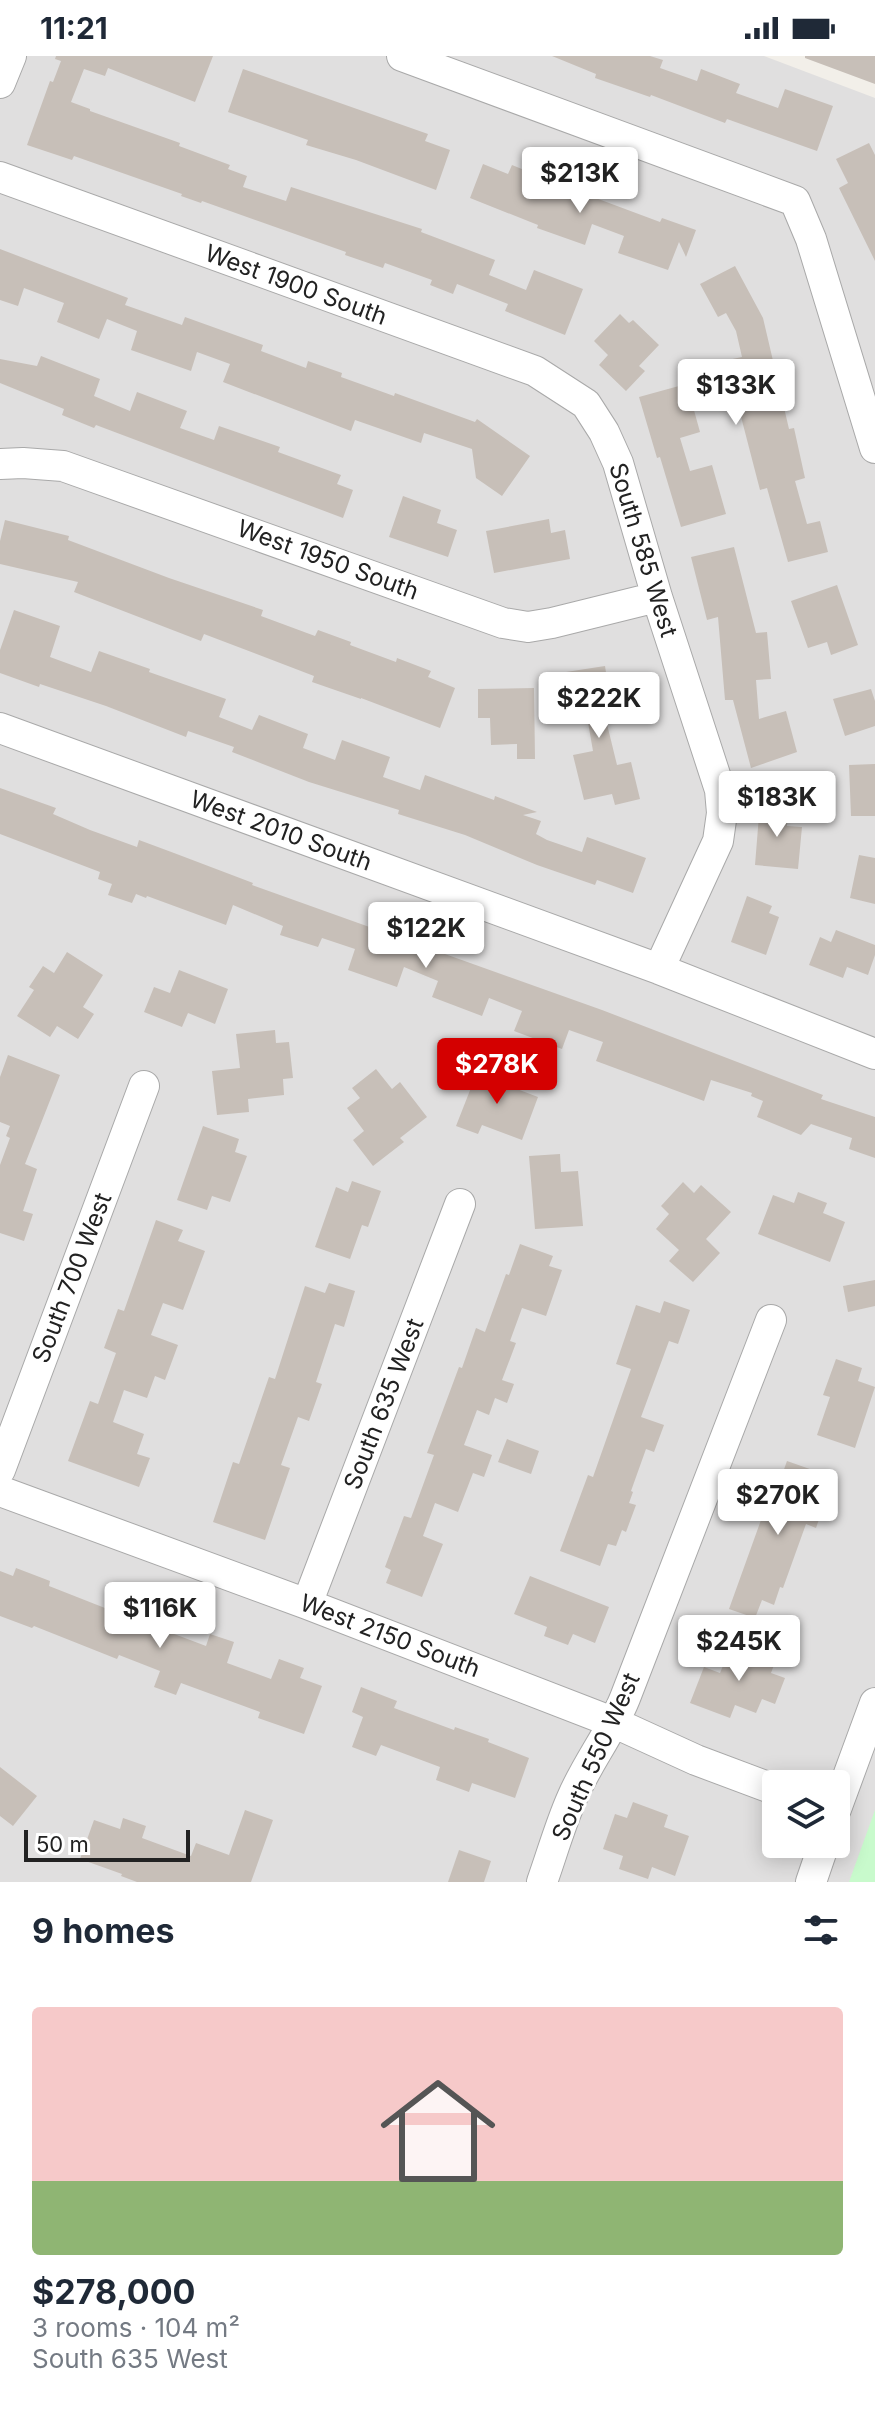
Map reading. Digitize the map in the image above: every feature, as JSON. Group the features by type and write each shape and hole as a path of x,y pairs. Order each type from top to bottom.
{"street":[{"path":"0,83 11,56"},
{"path":"402,56 795,201 811,239 875,448"},
{"name":"West 1900 South","path":"0,177 535,371 586,404"},
{"name":"South 585 West","path":"586,404 604,432 618,463 657,597 720,790 722,813 718,841 659,969"},
{"name":"West 1950 South","path":"0,464 63,466 503,623 528,627 552,623 657,597"},
{"name":"West 2010 South","path":"0,728 659,969 875,1054"},
{"name":"South 700 West","path":"0,1470 144,1086"},
{"name":"South 635 West","path":"307,1604 460,1204"},
{"name":"South 550 West","path":"542,1882 572,1798 595,1752 615,1723 771,1320"},
{"name":"West 2150 South","path":"0,1491 307,1604 615,1723 696,1760 762,1785"},
{"path":"850,1771 875,1703"},
{"path":"811,1882 819,1858"}],"shaded area":[{"path":"0,56 764,56 875,98 875,1882 0,1882"}],"green space":[{"path":"875,1810 875,1882 849,1882"}],"building":[{"path":"56,56 213,56 195,102 108,68 105,76 84,69 71,102 230,165 228,169 247,176 243,187 286,201 291,187 422,229 421,232 495,260 489,275 526,290 534,270 583,289 565,335 505,311 508,304 457,284 453,294 430,285 432,280 385,263 383,268 345,255 346,252 74,156 72,160 27,145 50,81 53,82 61,61 55,59"},
{"path":"552,56 650,56 663,60 660,68 697,81 701,69 740,84 736,93 778,108 785,89 833,106 817,151 595,78 596,74"},
{"path":"875,56 875,84 805,58"},
{"path":"243,69 428,134 425,141 450,150 436,190 306,145 308,140 228,112"},
{"path":"869,143 875,155 875,261 839,188 848,183 836,159"},
{"path":"483,164 508,174 512,165 660,222 662,218 696,230 686,257 679,242 668,270 618,253 624,236 592,224 585,245 537,228 538,225 470,198"},
{"path":"0,249 128,298 125,305 182,325 185,317 263,345 261,351 306,368 308,361 394,396 395,393 475,422 477,419 530,456 502,496 476,478 472,449 424,433 421,443 355,420 351,431 223,382 230,364 197,352 191,371 131,350 137,331 107,319 99,339 57,322 64,303 24,288 18,306 0,300"},
{"path":"735,266 763,318 789,429 794,428 805,478 795,481 807,524 820,521 828,552 788,562 767,488 760,490 739,409 735,410 731,392 692,403 700,432 680,438 690,471 712,465 726,514 681,527 660,457 657,458 639,397 726,373 723,361 742,357 736,331 726,313 718,317 700,284"},
{"path":"620,314 629,323 633,320 659,345 639,366 645,371 626,391 599,365 608,355 594,341"},
{"path":"41,356 100,379 94,396 130,411 137,392 187,411 180,428 214,440 219,426 280,447 278,452 341,475 337,484 353,490 343,518 96,425 94,428 62,415 64,409 0,383 0,359 37,366"},
{"path":"403,496 441,510 437,523 457,530 448,557 389,537"},
{"path":"549,519 551,533 565,530 570,559 494,573 486,531"},
{"path":"5,520 69,536 68,540 263,610 261,616 315,636 318,630 396,662 397,658 431,671 428,677 455,688 440,728 312,682 314,676 204,634 201,641 74,592 78,582 0,564 0,541"},
{"path":"734,547 756,633 767,632 771,679 756,680 759,719 786,711 797,752 751,768 733,700 725,700 718,617 707,620 691,557"},
{"path":"837,585 858,645 831,655 827,642 808,648 791,601"},
{"path":"14,610 60,626 50,657 91,672 99,651 226,699 219,717 252,730 259,715 308,734 303,748 335,760 342,740 390,757 383,777 420,790 425,775 494,800 495,796 537,812 523,815 541,821 536,834 547,840 582,852 587,837 646,858 633,893 597,880 595,885 465,835 398,814 399,810 309,782 232,752 234,747 188,731 186,737 106,706 0,673 0,650"},
{"path":"605,666 614,723 607,724 617,765 631,762 640,799 615,805 612,794 584,800 573,755 593,751 586,711 573,713 566,672"},
{"path":"534,688 535,759 517,759 517,744 491,745 490,718 478,718 478,689"},
{"path":"871,689 875,701 875,726 845,736 833,699"},
{"path":"875,764 875,816 851,816 849,765"},
{"path":"0,788 56,808 53,814 90,830 137,847 139,840 252,885 602,1010 823,1095 821,1099 875,1117 875,1158 849,1149 852,1138 811,1124 801,1135 757,1117 763,1101 751,1096 752,1093 711,1080 704,1101 596,1061 603,1042 569,1030 562,1049 514,1031 522,1011 489,998 482,1016 432,997 438,981 404,967 397,987 348,970 355,949 322,938 318,947 280,935 283,926 233,905 226,925 147,896 136,894 132,903 108,895 112,884 98,879 100,872 0,834"},
{"path":"760,803 788,806 787,826 802,827 798,869 755,865"},
{"path":"859,855 875,858 875,904 850,898"},
{"path":"747,896 772,906 769,913 779,917 766,955 731,942"},
{"path":"836,930 875,945 868,975 847,967 843,978 809,965 820,937 831,942"},
{"path":"67,952 103,975 83,1007 94,1014 78,1039 57,1026 50,1037 17,1016 34,990 29,987 43,966 54,973"},
{"path":"179,970 228,989 215,1024 188,1013 182,1027 144,1012 154,987 170,993"},
{"path":"275,1030 276,1043 289,1042 293,1078 283,1079 284,1095 248,1099 249,1112 217,1115 212,1071 240,1068 236,1034"},
{"path":"8,1055 60,1075 25,1164 37,1169 23,1211 33,1214 24,1241 0,1233 0,1165 10,1138 6,1136 10,1126 0,1122 0,1077"},
{"path":"489,1068 513,1077 509,1086 538,1097 522,1140 482,1125 478,1134 456,1126 476,1075 485,1078"},
{"path":"376,1069 392,1089 400,1082 427,1117 400,1138 404,1142 373,1166 353,1140 364,1131 347,1108 360,1098 352,1088"},
{"path":"203,1126 239,1139 235,1152 247,1156 230,1202 212,1196 207,1210 177,1200"},
{"path":"560,1154 561,1172 578,1171 583,1226 535,1229 529,1156"},
{"path":"352,1181 381,1191 368,1227 362,1225 350,1259 315,1247 336,1187 348,1192"},
{"path":"683,1182 694,1193 701,1185 731,1212 706,1239 720,1253 693,1282 669,1261 679,1250 656,1229 669,1214 661,1206"},
{"path":"798,1192 827,1203 823,1213 845,1222 830,1262 758,1234 773,1195 794,1203"},
{"path":"156,1220 183,1230 178,1241 205,1251 183,1310 163,1303 151,1335 178,1345 165,1380 155,1376 147,1398 124,1390 113,1422 144,1434 137,1454 150,1458 139,1487 68,1461 90,1401 98,1404 116,1353 104,1348 118,1309 124,1311"},
{"path":"520,1244 553,1256 549,1266 562,1270 546,1316 522,1308 510,1341 516,1343 502,1380 514,1384 507,1403 495,1398 489,1415 477,1410 464,1445 492,1455 484,1477 473,1473 458,1512 435,1503 423,1536 443,1544 422,1597 386,1583 391,1570 385,1567 404,1516 411,1518 434,1455 427,1453 459,1367 462,1368 476,1328 485,1332"},
{"path":"875,1280 875,1306 848,1312 843,1286"},
{"path":"329,1283 355,1291 344,1327 335,1324 316,1382 322,1384 309,1421 298,1417 281,1465 290,1468 265,1540 213,1522 233,1462 239,1464 269,1377 275,1379 305,1286 325,1293"},
{"path":"664,1301 690,1310 678,1344 669,1341 641,1417 664,1425 654,1452 646,1449 631,1491 629,1503 636,1505 626,1532 622,1530 616,1546 608,1544 600,1566 560,1551 588,1475 593,1477 631,1369 616,1364 636,1305 660,1313"},
{"path":"836,1359 862,1368 858,1381 875,1387 855,1448 817,1435 830,1397 823,1395"},
{"path":"507,1439 539,1451 531,1474 498,1462"},
{"path":"787,1461 824,1474 816,1496 826,1499 816,1528 806,1524 774,1605 762,1600 755,1618 729,1609 761,1520 756,1518 768,1483 778,1486"},
{"path":"16,1568 50,1581 49,1586 110,1610 114,1602 147,1616 145,1623 206,1646 210,1634 234,1642 227,1663 271,1679 279,1659 304,1668 300,1678 322,1686 304,1734 258,1718 260,1712 181,1683 176,1695 154,1687 160,1671 119,1655 117,1659 0,1616 0,1571 13,1576"},
{"path":"530,1576 609,1607 595,1643 573,1634 568,1645 544,1636 547,1627 514,1614"},
{"path":"744,1645 777,1657 771,1673 785,1678 775,1704 762,1699 756,1713 735,1705 730,1718 690,1703 704,1667 720,1673 729,1651 740,1656"},
{"path":"361,1687 397,1701 394,1708 489,1739 488,1742 529,1758 515,1798 472,1783 469,1792 436,1780 440,1767 381,1745 376,1756 352,1747 363,1717 352,1712"},
{"path":"0,1767 37,1796 13,1826 0,1816"},
{"path":"633,1802 668,1815 664,1827 689,1836 675,1876 652,1867 648,1879 619,1869 623,1856 603,1849 615,1814 627,1818"},
{"path":"245,1810 273,1820 251,1882 137,1882 80,1859 94,1820 120,1829 123,1818 146,1826 142,1838 191,1856 196,1843 229,1855"},
{"path":"459,1850 491,1861 484,1882 448,1882"}]}
